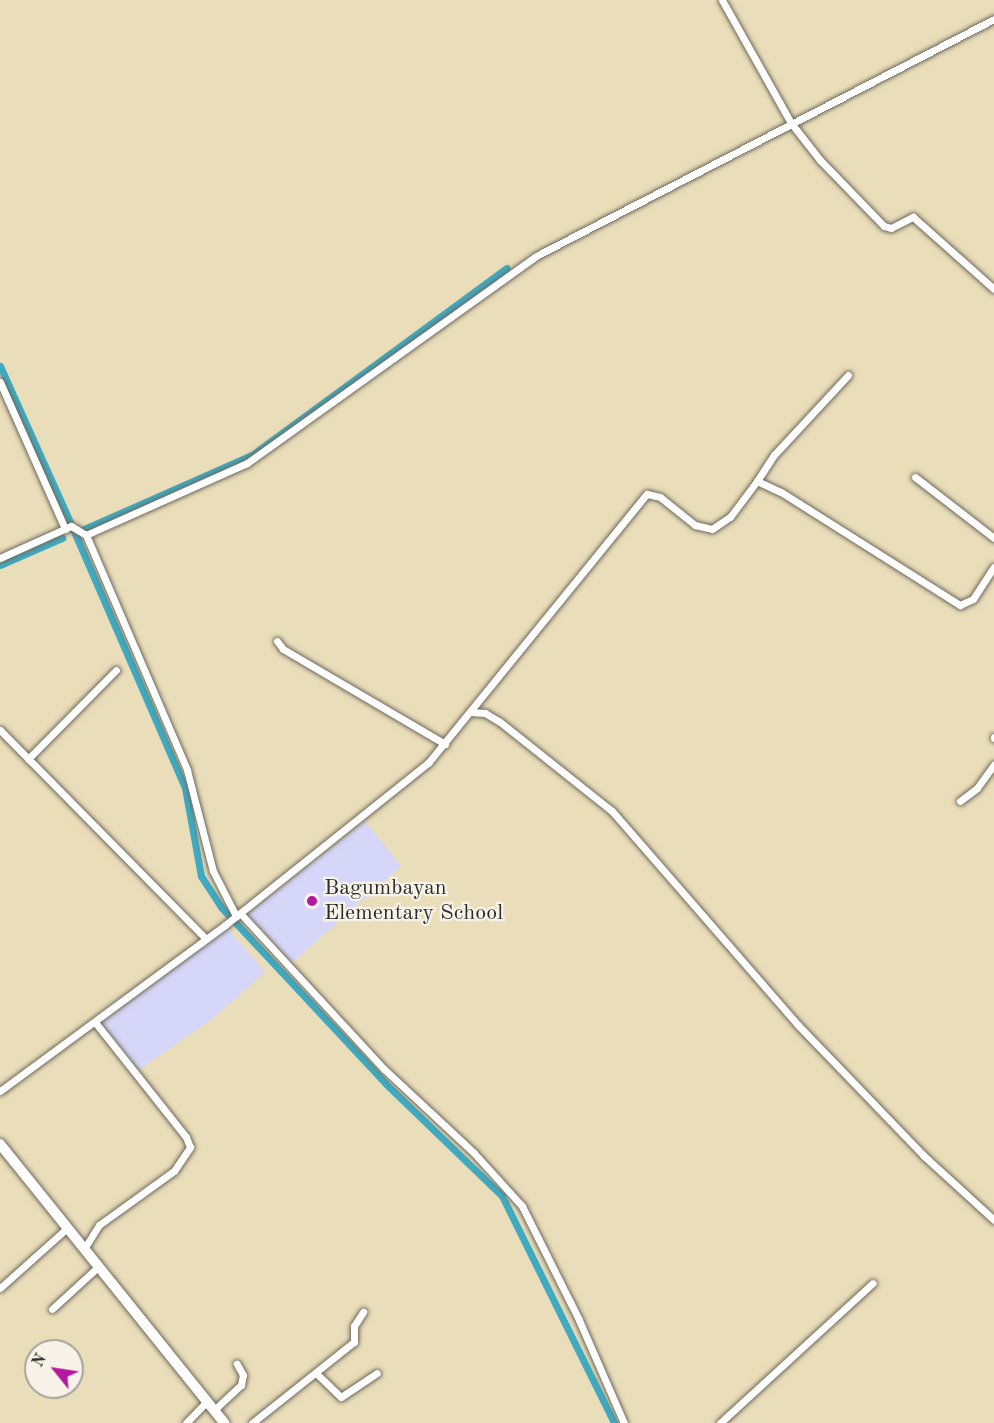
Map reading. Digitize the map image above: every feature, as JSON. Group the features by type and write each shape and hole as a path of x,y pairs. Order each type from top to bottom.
{"main road":[{"path":"0,1144 224,1423"}],"street":[{"path":"722,0 791,123 820,160 884,226 891,228 913,217 994,289"},
{"path":"86,536 247,463 530,260 994,19"},
{"path":"0,1091 225,925 398,788 445,744 642,497 660,497 695,525 711,529 730,518 774,455 848,375"},
{"path":"0,382 65,529"},
{"path":"915,477 994,538"},
{"path":"758,481 782,492 956,604 973,598 994,567"},
{"path":"0,558 65,529 75,527 86,536 187,770 213,871 237,915 376,1060 474,1153 522,1206 624,1423"},
{"path":"277,641 284,649 445,744"},
{"path":"28,759 116,670"},
{"path":"479,700 485,712 612,811 798,1025 924,1156 994,1220"},
{"path":"470,712 485,712"},
{"path":"0,730 206,939"},
{"path":"960,801 977,788 994,765"},
{"path":"84,1249 99,1225 174,1171 190,1147 186,1137 95,1022"},
{"path":"0,1288 67,1228"},
{"path":"52,1309 98,1267"},
{"path":"720,1423 873,1283"},
{"path":"252,1423 317,1374 354,1342 354,1326 363,1311"},
{"path":"186,1423 241,1385 243,1375 237,1364"},
{"path":"317,1374 341,1398 377,1373"}],"shaded area":[{"name":"Bagumbayan Elementary School","path":"365,821 401,866 293,962 246,915"},
{"path":"227,928 265,972 212,1019 136,1072 98,1025"}],"waterway":[{"path":"84,529 252,455 507,268"},
{"path":"0,366 70,522"},
{"path":"73,529 185,788 201,876 221,907 386,1084 502,1196 614,1423"},
{"path":"0,565 62,538"}],"place":[{"name":"Bagumbayan Elementary School","path":"312,901"}]}
